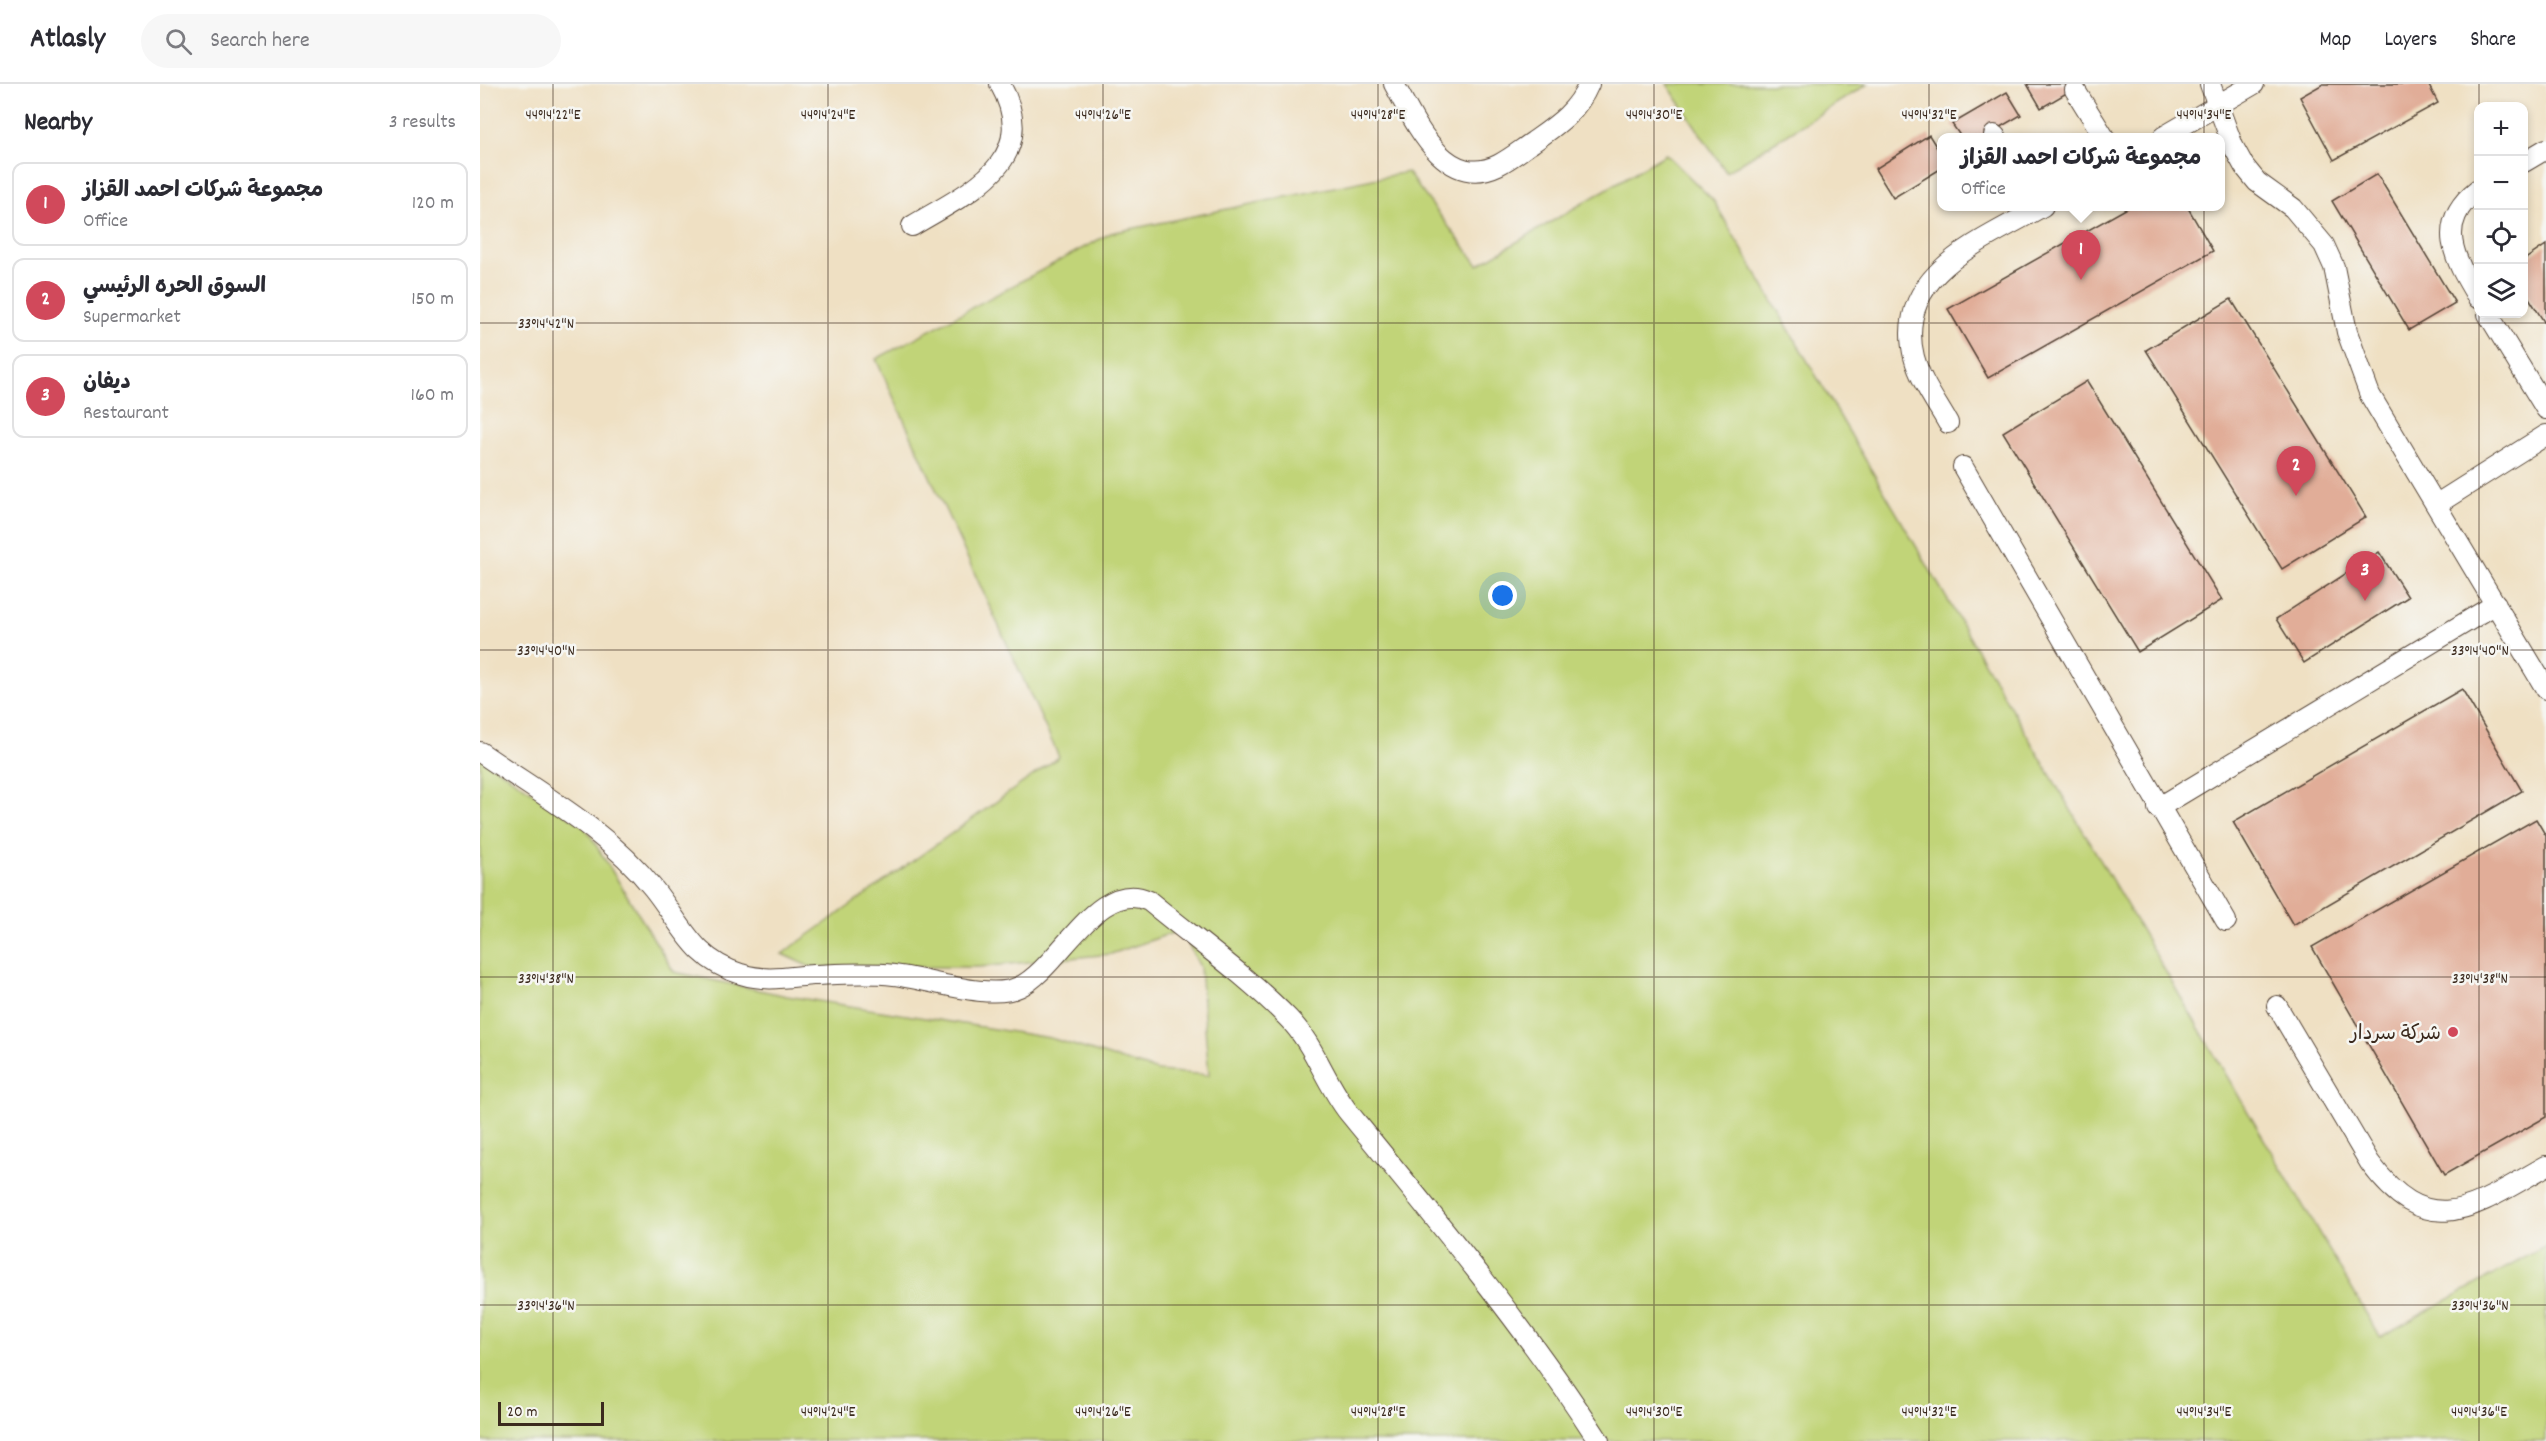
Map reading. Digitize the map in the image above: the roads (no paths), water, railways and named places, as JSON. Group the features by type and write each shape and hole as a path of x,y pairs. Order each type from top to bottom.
{"lane":[{"path":"912,226 986,181 1002,165 1011,145 1013,123 1010,101 1000,84"},
{"path":"1394,84 1435,152 1464,168 1480,169 1496,166 1510,158 1571,115 1582,100 1589,84"},
{"path":"2210,84 2244,166 2258,182 2293,208 2310,225 2324,245 2334,267 2347,332 2370,394 2546,689"},
{"path":"2172,133 2254,84"},
{"path":"2075,90 2101,133"},
{"path":"2528,159 2546,150"},
{"path":"2474,193 2458,211 2452,225 2452,240 2460,267 2474,291"},
{"path":"1948,423 1914,358 1911,336 1914,313 1922,291 1936,273 1953,258 2034,211"},
{"path":"2490,318 2546,409"},
{"path":"2437,504 2546,435"},
{"path":"1963,467 2158,808 2226,921"},
{"path":"2158,808 2496,604"},
{"path":"480,752 594,828 636,867 701,954 741,975 764,979 851,973 892,975 988,993 1004,992 1032,979 1108,902 1128,895 1149,901 1289,1019 1318,1059 1347,1110 1438,1219 1513,1316 1599,1441"},
{"path":"2277,1006 2370,1163 2386,1185 2406,1201 2430,1210 2456,1211 2480,1203 2546,1166"}],"place":[{"name":"مجموعة شركات احمد القزاز","path":"2081,280"},
{"name":"السوق الحره الرئيسي","path":"2296,496"},
{"name":"ديفان","path":"2365,601"},
{"name":"شركة سردار","path":"2453,1032"}]}
